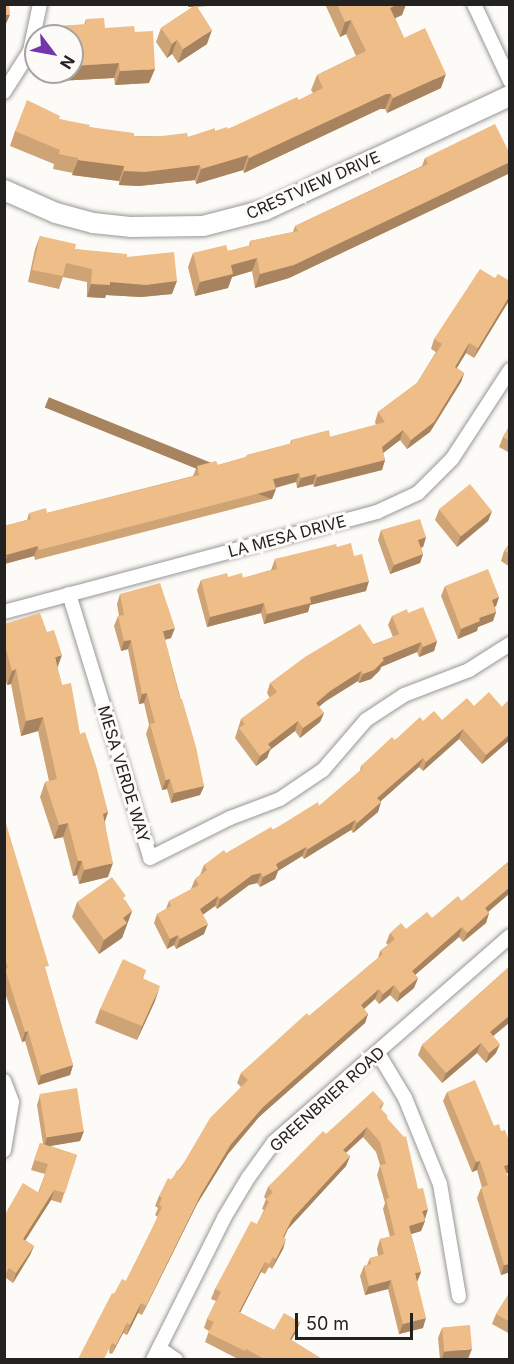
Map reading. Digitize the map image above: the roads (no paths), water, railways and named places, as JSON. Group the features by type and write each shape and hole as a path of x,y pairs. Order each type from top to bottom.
{"main road":[{"name":"CRESTVIEW DRIVE","path":"4,190 56,213 93,223 130,227 203,226 265,210 510,96"}],"street":[{"path":"4,92 30,51 40,4"},
{"path":"474,4 510,81"},
{"name":"LA MESA DRIVE","path":"4,612 377,512 418,493 452,459 508,375"},
{"name":"MESA VERDE WAY","path":"69,594 150,858 210,827 280,799 323,770 366,720 404,695 469,669 510,644"},
{"name":"GREENBRIER ROAD","path":"156,1354 224,1218 248,1178 274,1142 510,936"},
{"path":"378,1053 405,1098 440,1184 459,1296"},
{"path":"4,1081 12,1102 4,1150"},
{"path":"156,1354 176,1359"}]}
